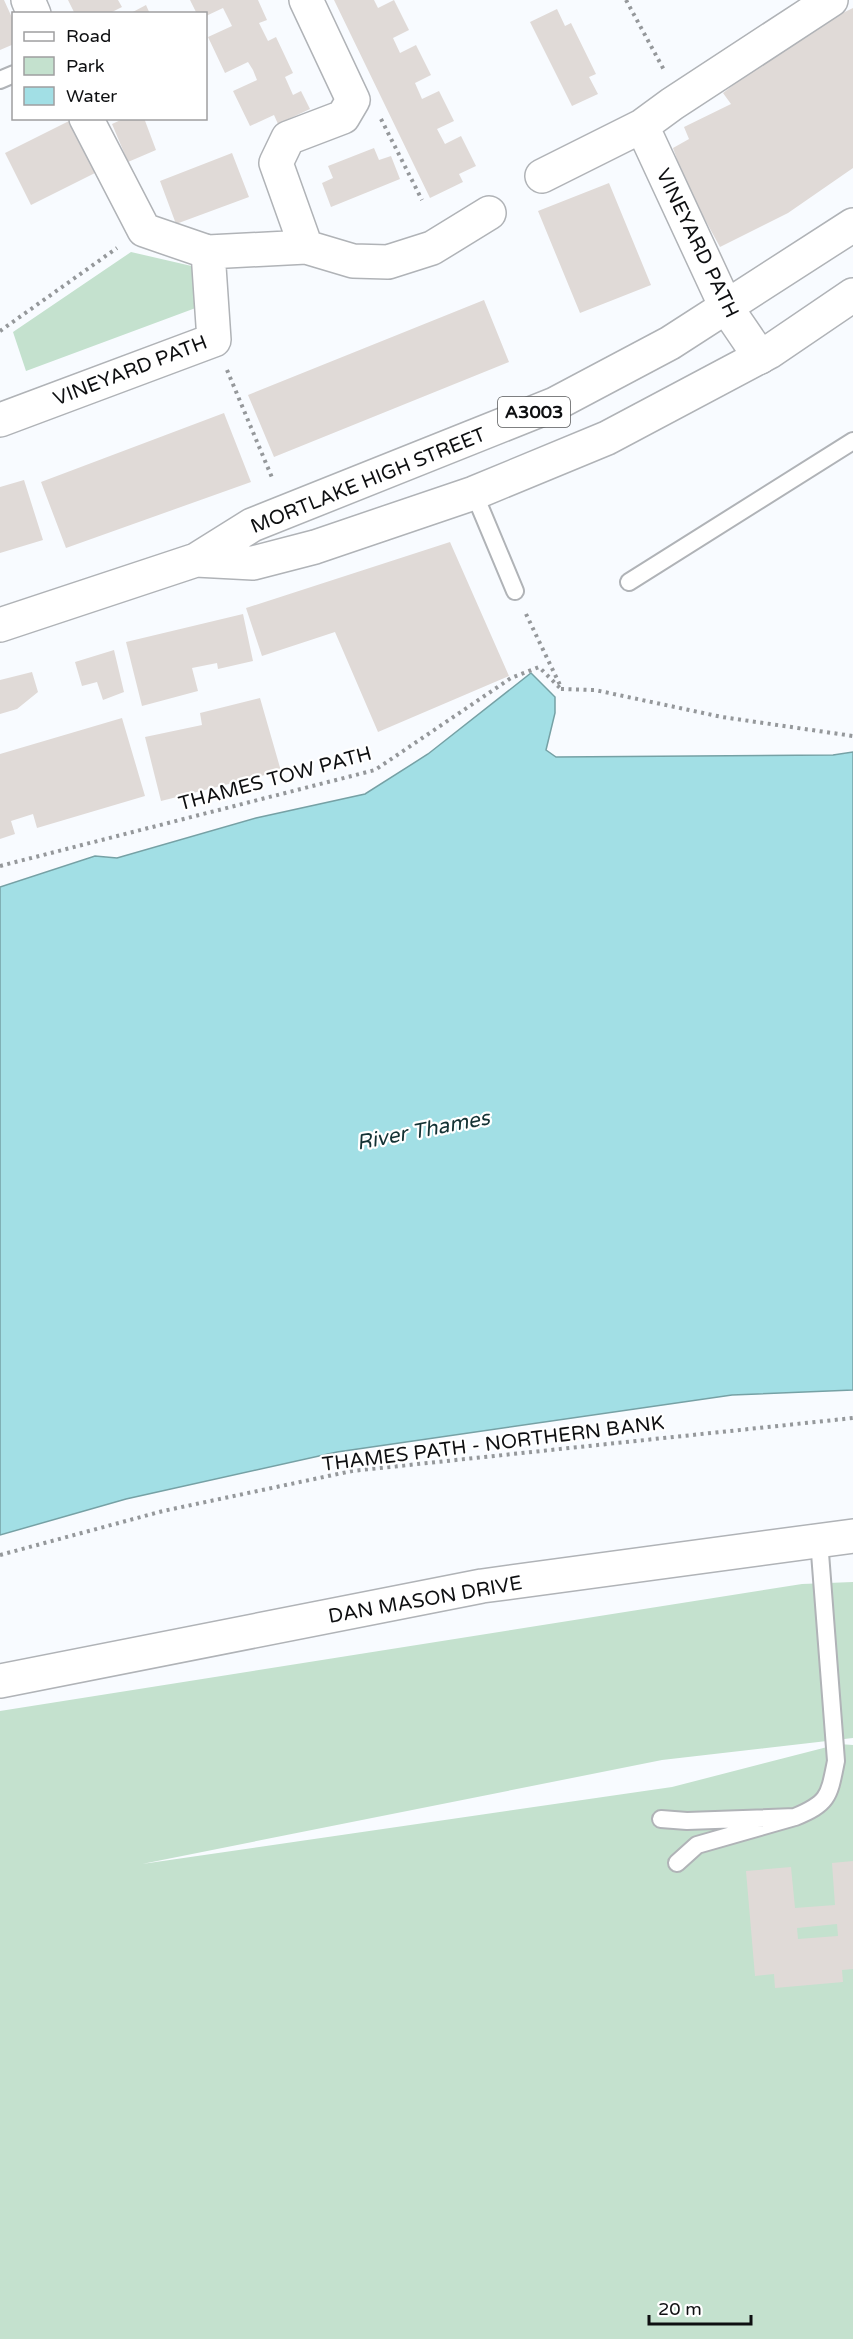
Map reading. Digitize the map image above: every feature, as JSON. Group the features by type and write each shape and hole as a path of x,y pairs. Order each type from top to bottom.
{"street":[{"path":"306,0 353,100 343,117 288,138 276,163 306,247"},
{"path":"542,176 642,126 831,0"},
{"path":"87,120 144,230 208,252 306,247 353,261 388,262 432,248 489,213"},
{"name":"VINEYARD PATH","path":"642,126 726,307 760,357"},
{"name":"MORTLAKE HIGH STREET","path":"0,625 196,560 252,525 555,404 652,353 853,225"},
{"name":"VINEYARD PATH","path":"0,420 214,340 208,252"},
{"name":"MORTLAKE HIGH STREET","path":"196,560 253,563 315,547 474,493 608,438 760,357 853,295"},
{"name":"DAN MASON DRIVE","path":"0,1681 482,1586 853,1536"}],"lane":[{"path":"629,582 853,441"},
{"path":"474,493 515,591"},
{"path":"677,1863 697,1845 795,1817 817,1808 830,1790 836,1761 819,1540"},
{"path":"661,1820 795,1817"}],"path":[{"path":"626,0 663,67 672,104"},
{"path":"353,100 382,119 422,201"},
{"path":"0,331 144,230"},
{"path":"214,340 286,511"},
{"path":"524,611 561,689 595,690 722,717 853,736"},
{"name":"THAMES TOW PATH","path":"0,866 375,770 511,678 538,667 561,689"},
{"name":"THAMES PATH - NORTHERN BANK","path":"0,1555 163,1510 352,1471 853,1418"}],"green space":[{"path":"131,252 196,267 201,306 26,371 13,332"},
{"path":"853,1582 853,1738 662,1760 142,1864 672,1787 839,1744 853,1745 853,2339 0,2339 0,1711 802,1584"}],"water":[{"name":"River Thames","path":"531,673 555,697 555,713 546,750 556,757 833,755 853,752 853,1390 732,1395 337,1452 126,1499 0,1535 0,887 95,856 117,858 256,818 365,794 428,754"}],"building":[{"path":"0,0 4,0 12,18 12,45 0,50"},
{"path":"68,0 118,0 122,7 112,12 74,12"},
{"path":"190,0 258,0 267,20 259,23 268,41 276,37 293,73 285,77 293,95 301,91 310,109 278,124 274,115 250,126 233,91 257,80 253,70 248,62 225,73 208,37 232,26 223,8 207,16 207,12 196,12"},
{"path":"334,0 374,0 378,8 394,0 409,30 393,38 400,53 416,45 431,75 415,83 422,99 439,91 454,121 437,129 445,144 461,136 476,166 459,174 463,182 430,198"},
{"path":"146,5 149,12 133,12"},
{"path":"853,8 853,168 788,213 720,247 686,185 673,148 689,139 684,127 731,104 723,93 760,64 824,22"},
{"path":"557,9 565,26 571,23 596,74 589,77 598,94 572,106 530,22"},
{"path":"71,120 97,172 31,205 5,153"},
{"path":"121,120 145,120 156,150 128,162 112,124"},
{"path":"374,148 379,160 391,156 400,179 331,207 322,183 333,178 328,166"},
{"path":"232,153 249,197 176,224 160,181"},
{"path":"609,183 651,285 580,313 538,211"},
{"path":"484,300 509,362 274,457 248,395"},
{"path":"224,413 251,482 66,548 41,482"},
{"path":"24,480 43,540 0,553 0,487"},
{"path":"450,542 509,676 378,732 335,632 262,656 246,608"},
{"path":"243,614 253,661 218,669 217,663 192,668 198,691 142,706 126,642"},
{"path":"114,650 124,692 103,700 97,682 82,686 75,662"},
{"path":"32,672 38,692 17,709 0,714 0,680"},
{"path":"260,698 281,771 161,801 145,737 202,725 200,713"},
{"path":"122,718 145,796 37,828 33,814 11,821 15,834 0,839 0,754"},
{"path":"853,1861 853,1969 842,1970 843,1982 775,1988 774,1974 755,1976 746,1871 791,1867 795,1908 835,1905 832,1863","holes":["837,1924 838,1936 798,1939 797,1928"]}]}
